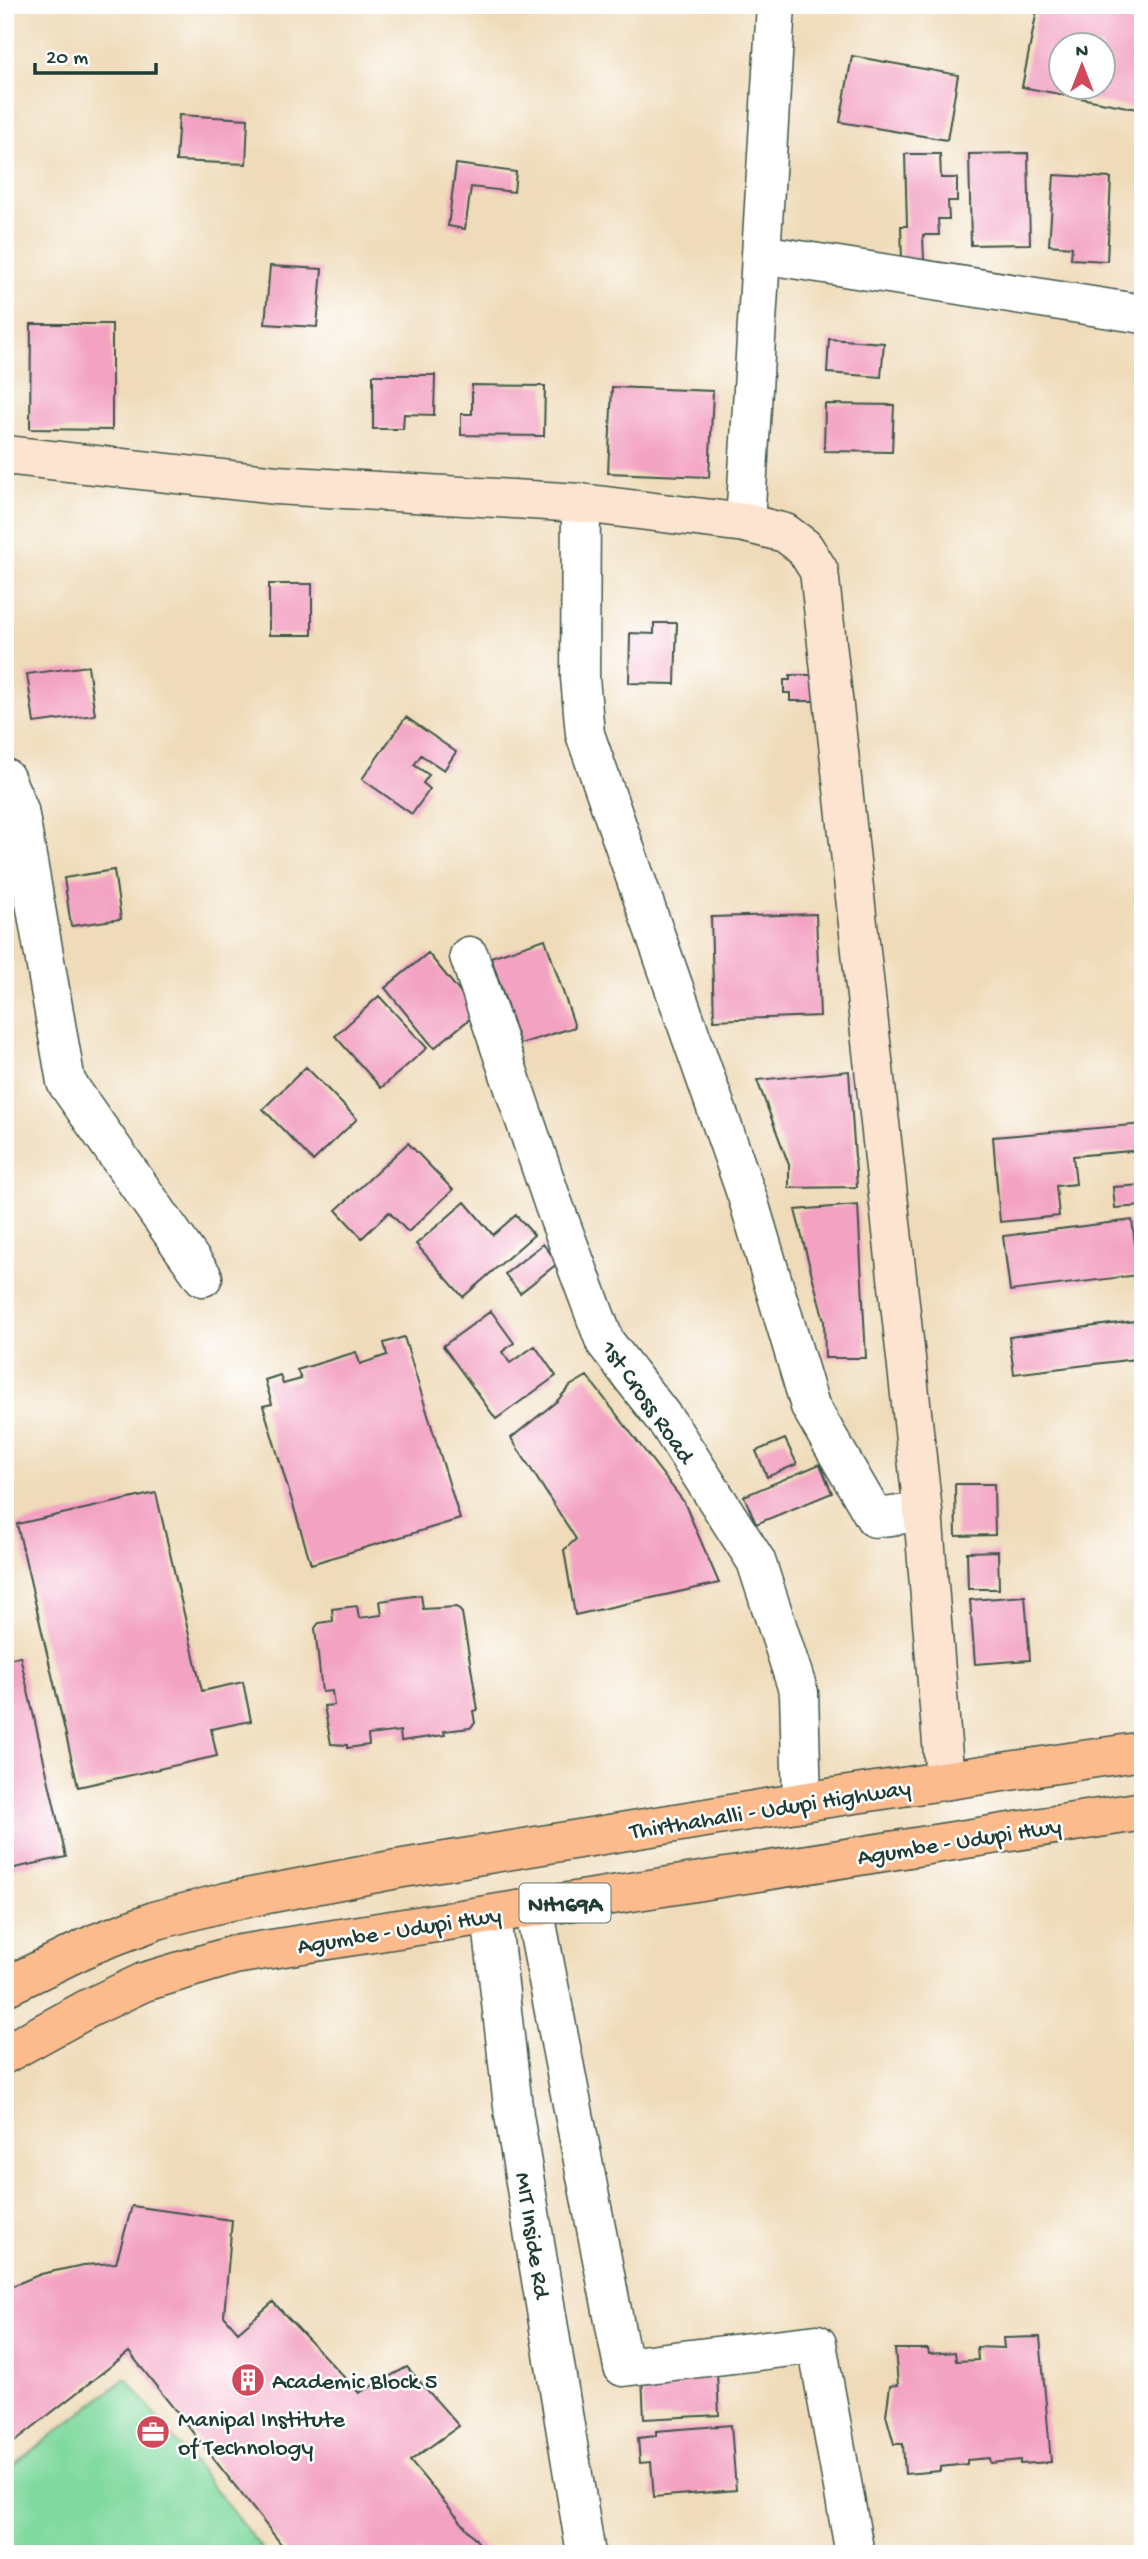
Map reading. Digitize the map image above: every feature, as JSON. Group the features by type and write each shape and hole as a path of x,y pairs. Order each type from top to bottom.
{"highway":[{"name":"Thirthahalli - Udupi Highway","path":"5,1987 96,1943 157,1920 226,1902 397,1869 802,1802 1143,1751"},
{"name":"Agumbe - Udupi Hwy","path":"5,2054 89,2008 145,1982 234,1955 1143,1811"}],"street":[{"path":"745,523 776,5"},
{"path":"761,254 1143,314"},
{"path":"5,455 276,485 581,503 745,523 785,533 804,547 819,571 923,1512 945,1780"},
{"path":"581,503 580,678 585,734 748,1199 810,1406 875,1518 923,1512"},
{"path":"5,778 19,810 66,1082 203,1276"},
{"name":"1st Cross Road","path":"468,956 552,1203 605,1342 669,1425 756,1561 799,1693 802,1802"},
{"path":"534,1908 623,2367 817,2344 855,2554"},
{"name":"MIT Inside Rd","path":"491,1915 514,2115 586,2554"}],"green space":[{"path":"126,2378 266,2554 10,2554 5,2548 5,2472"}],"building":[{"path":"1038,5 1143,5 1143,110 1101,102 1116,102 1116,32 1046,32 1046,92 1022,87"},
{"path":"852,56 958,75 947,140 840,122"},
{"path":"179,115 248,119 246,164 176,161"},
{"path":"1028,153 1030,244 971,245 969,154"},
{"path":"905,154 940,154 941,178 957,178 957,201 948,201 949,219 938,219 939,235 923,235 924,261 902,261 901,226 907,226"},
{"path":"456,164 516,172 514,192 471,187 465,229 448,226"},
{"path":"1054,175 1111,178 1107,261 1071,259 1072,247 1049,245"},
{"path":"270,266 322,269 317,327 265,324"},
{"path":"31,324 112,324 112,430 30,429"},
{"path":"829,339 884,343 881,377 827,373"},
{"path":"373,375 435,375 434,415 404,414 403,429 373,429"},
{"path":"472,385 545,386 544,436 461,435 461,414 472,414"},
{"path":"612,387 713,391 709,477 608,473"},
{"path":"825,404 894,405 892,452 824,451"},
{"path":"269,584 312,584 312,635 269,635"},
{"path":"654,623 677,623 675,684 629,683 630,633 654,634"},
{"path":"88,666 95,715 34,723 27,674"},
{"path":"790,675 817,675 817,701 790,701 790,693 784,693 784,680 790,680"},
{"path":"406,717 456,752 444,770 421,755 414,765 429,775 423,783 430,789 412,814 362,779"},
{"path":"114,870 121,919 71,926 64,878"},
{"path":"816,914 820,1016 714,1020 711,917"},
{"path":"545,939 575,1027 520,1044 491,957"},
{"path":"428,953 477,1013 434,1048 385,988"},
{"path":"379,996 427,1048 381,1088 335,1036"},
{"path":"306,1067 357,1119 313,1161 263,1109"},
{"path":"849,1071 857,1187 789,1188 789,1165 757,1080"},
{"path":"1143,1124 1143,1150 1073,1156 1076,1184 1056,1186 1059,1216 1000,1222 993,1137"},
{"path":"408,1143 453,1190 408,1232 389,1212 362,1238 336,1210"},
{"path":"1143,1185 1143,1206 1115,1208 1113,1187"},
{"path":"465,1202 493,1235 516,1215 534,1235 463,1297 416,1244"},
{"path":"858,1205 866,1358 825,1358 824,1321 795,1210"},
{"path":"1132,1220 1139,1275 1010,1291 1003,1236"},
{"path":"543,1244 558,1263 520,1293 505,1274"},
{"path":"491,1311 514,1343 502,1352 510,1363 535,1346 556,1376 496,1419 443,1346"},
{"path":"1143,1320 1143,1358 1014,1374 1009,1337"},
{"path":"404,1337 460,1519 311,1564 263,1406 272,1404 265,1380 280,1375 283,1384 301,1379 297,1370 356,1352 360,1364 387,1355 384,1343"},
{"path":"587,1376 684,1502 719,1583 575,1615 564,1550 576,1539 511,1438 557,1401 570,1386"},
{"path":"785,1439 797,1464 767,1477 756,1451"},
{"path":"820,1464 832,1493 756,1524 744,1496"},
{"path":"955,1484 994,1484 995,1535 956,1536"},
{"path":"156,1493 202,1691 243,1682 251,1721 211,1729 217,1756 78,1787 17,1524"},
{"path":"998,1551 999,1589 968,1589 967,1552"},
{"path":"421,1595 423,1609 457,1607 462,1613 478,1710 473,1711 475,1723 470,1728 444,1731 445,1735 401,1741 400,1731 368,1735 369,1745 347,1748 347,1745 331,1744 324,1706 334,1705 332,1691 322,1692 315,1628 319,1623 333,1621 332,1609 357,1606 359,1618 382,1615 380,1601"},
{"path":"1025,1596 1030,1660 975,1664 970,1600"},
{"path":"20,1656 66,1857 5,1870 5,1660"},
{"name":"Academic Block 5","path":"132,2206 232,2220 224,2316 238,2332 273,2302 359,2393 407,2367 459,2426 410,2461 488,2554 289,2554 129,2352 5,2449 5,2289 41,2274 83,2265 116,2263"},
{"path":"1040,2337 1051,2462 1020,2464 1020,2460 990,2463 989,2458 940,2467 940,2471 905,2474 903,2444 894,2444 886,2415 890,2386 898,2385 895,2349 928,2349 929,2354 955,2352 956,2361 978,2360 977,2347 1004,2348 1003,2338"},
{"path":"717,2372 719,2415 644,2419 642,2376"},
{"path":"731,2425 736,2490 654,2497 651,2462 640,2463 638,2438 656,2436 656,2431"},
{"path":"1143,2546 1143,2554 1109,2554 1109,2553"}],"place":[{"name":"Academic Block 5","path":"248,2380"},
{"name":"Manipal Institute of Technology","path":"153,2432"}]}
